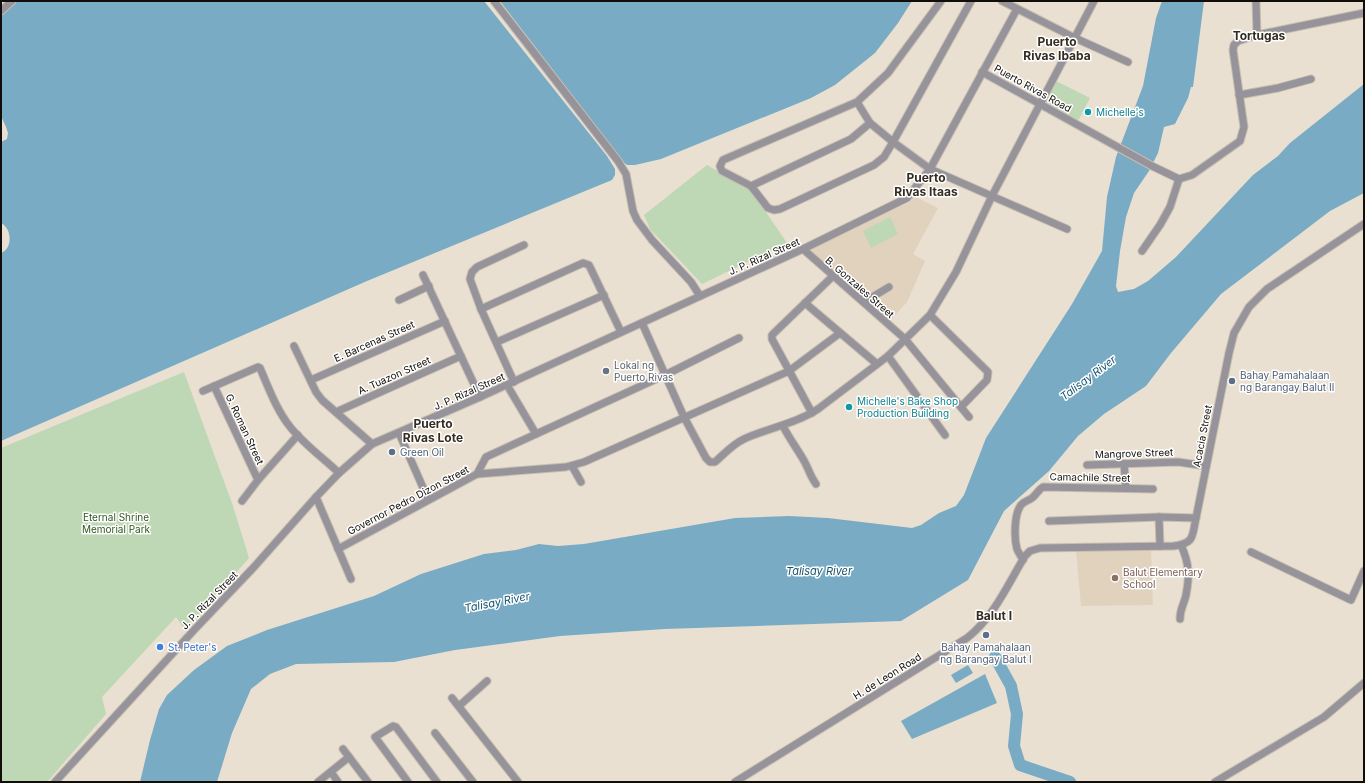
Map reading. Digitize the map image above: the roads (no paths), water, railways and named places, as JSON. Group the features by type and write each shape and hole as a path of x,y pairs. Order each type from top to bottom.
{"street":[{"path":"1,11 12,1"},
{"path":"494,1 618,161 626,174 633,211 637,220 652,240 691,282 700,296"},
{"path":"941,1 888,73 857,102 723,160 720,166 722,171 751,186 768,208 774,210 874,165 884,157 894,142 971,1"},
{"path":"1002,1 1015,5 1075,38 1128,62"},
{"path":"642,323 684,417 706,458 712,462 742,439 783,426 812,413 888,356 930,315 956,272 992,196 1094,1"},
{"path":"1256,1 1257,35"},
{"path":"930,168 982,72 1015,5"},
{"path":"1142,251 1170,208 1179,179 1192,175 1240,141 1244,127 1233,50 1234,45 1238,41 1257,35 1364,13"},
{"name":"Puerto Rivas Road","path":"982,72 1152,166 1179,179"},
{"path":"1240,95 1311,80"},
{"path":"857,102 870,123 930,168 1067,229"},
{"path":"751,186 851,139 870,123"},
{"name":"J. P. Rizal Street","path":"55,782 195,628 254,567 316,497 339,473 372,444 399,434 510,384 803,249 907,198 930,168"},
{"name":"Acacia Street","path":"1181,545 1186,544 1191,540 1234,333 1249,307 1267,289 1364,224"},
{"path":"524,245 476,267 472,272 470,279 481,309 497,342 510,384 536,434"},
{"name":"B. Gonzales Street","path":"803,249 905,339 969,417"},
{"path":"481,309 584,263 589,265 621,332"},
{"path":"424,274 480,397"},
{"path":"812,413 772,339 772,335 833,276"},
{"path":"399,300 429,286"},
{"path":"864,302 889,287"},
{"path":"497,342 604,295"},
{"path":"805,303 876,364"},
{"path":"930,315 988,372 987,380 961,407"},
{"name":"E. Barcenas Street","path":"310,380 445,321"},
{"path":"477,474 572,466 598,456 789,371 840,333"},
{"name":"Governor Pedro Dizon Street","path":"338,549 428,499 477,474 486,457 665,375 739,338"},
{"path":"294,346 316,392 322,400 372,444"},
{"name":"A. Tuazon Street","path":"336,412 461,356"},
{"path":"888,356 944,434"},
{"path":"203,391 258,367 260,368 276,405 286,422 339,473"},
{"name":"G. Roman Street","path":"214,386 258,480"},
{"path":"783,426 816,484"},
{"path":"399,434 428,499"},
{"path":"242,501 258,480 298,435"},
{"name":"Mangrove Street","path":"1087,465 1178,462 1206,466"},
{"path":"1124,464 1126,488"},
{"path":"572,466 582,482"},
{"name":"Camachile Street","path":"1022,560 1015,540 1018,509 1022,503 1031,498 1043,487 1153,489"},
{"path":"316,497 351,579"},
{"path":"1159,517 1160,546"},
{"path":"1049,521 1159,517 1196,518"},
{"path":"1022,560 1030,551 1040,548 1181,545 1187,560 1188,572 1186,595 1180,609 1180,619"},
{"path":"1251,552 1351,600 1364,571"},
{"name":"H. de Leon Road","path":"735,782 967,638 979,627 992,611 1022,560"},
{"path":"459,706 487,681"},
{"path":"1215,782 1324,717 1364,683"},
{"path":"452,698 518,782"},
{"path":"408,782 375,737 392,726 396,727 437,782"},
{"path":"435,733 473,782"},
{"path":"343,749 368,782"},
{"path":"318,782 349,757"},
{"path":"331,772 338,782"}],"water":[{"path":"15,1 484,1 607,156 615,169 615,175 612,180 367,281 1,441 1,253 8,247 10,238 7,229 1,223 1,142 7,139 8,133 1,116 1,14"},
{"path":"500,1 912,1 898,23 875,53 835,85 811,98 661,159 635,165 627,165 620,159"},
{"name":"Talisay River","path":"1162,1 1204,1 1193,87 1191,87 1188,98 1175,124 1164,127 1158,153 1149,171 1134,193 1126,217 1120,251 1116,286 1118,292 1134,289 1148,281 1176,257 1253,175 1278,156 1290,143 1364,84 1364,193 1330,211 1221,294 1171,353 1146,386 1104,414 1078,436 1049,471 1004,511 968,580 901,621 665,629 560,636 455,650 394,662 296,664 270,674 251,689 232,733 217,782 140,782 159,709 167,695 194,670 227,646 267,630 374,596 421,574 484,554 516,550 539,544 558,546 584,544 735,518 789,516 828,518 912,528 921,525 939,513 956,506 964,495 986,438 1072,304 1102,251 1107,197 1116,157 1143,86 1156,18"},
{"path":"968,665 973,673 956,683 951,675"},
{"path":"985,674 997,703 912,739 901,721"}],"waterway":[{"path":"995,657 1011,686 1017,714 1014,746 1020,765 1070,782"}],"place":[{"name":"Michelle's","path":"1088,112"},
{"name":"Lokal ng Puerto Rivas","path":"606,371"},
{"name":"Bahay Pamahalaan ng Barangay Balut Ⅱ","path":"1232,381"},
{"name":"Michelle's Bake Shop Production Building","path":"849,407"},
{"name":"Green Oil","path":"392,452"},
{"name":"Balut Elementary School","path":"1115,578"},
{"name":"Bahay Pamahalaan ng Barangay Balut Ⅰ","path":"986,635"},
{"name":"St. Peter's","path":"160,647"}],"district":[{"name":"Tortugas","path":"1259,36"},
{"name":"Puerto Rivas Ibaba","path":"1057,49"},
{"name":"Puerto Rivas Itaas","path":"926,185"},
{"name":"Puerto Rivas Lote","path":"433,431"},
{"name":"Balut Ⅰ","path":"994,616"}],"park label":[{"name":"Eternal Shrine Memorial Park","path":"116,522"}]}
